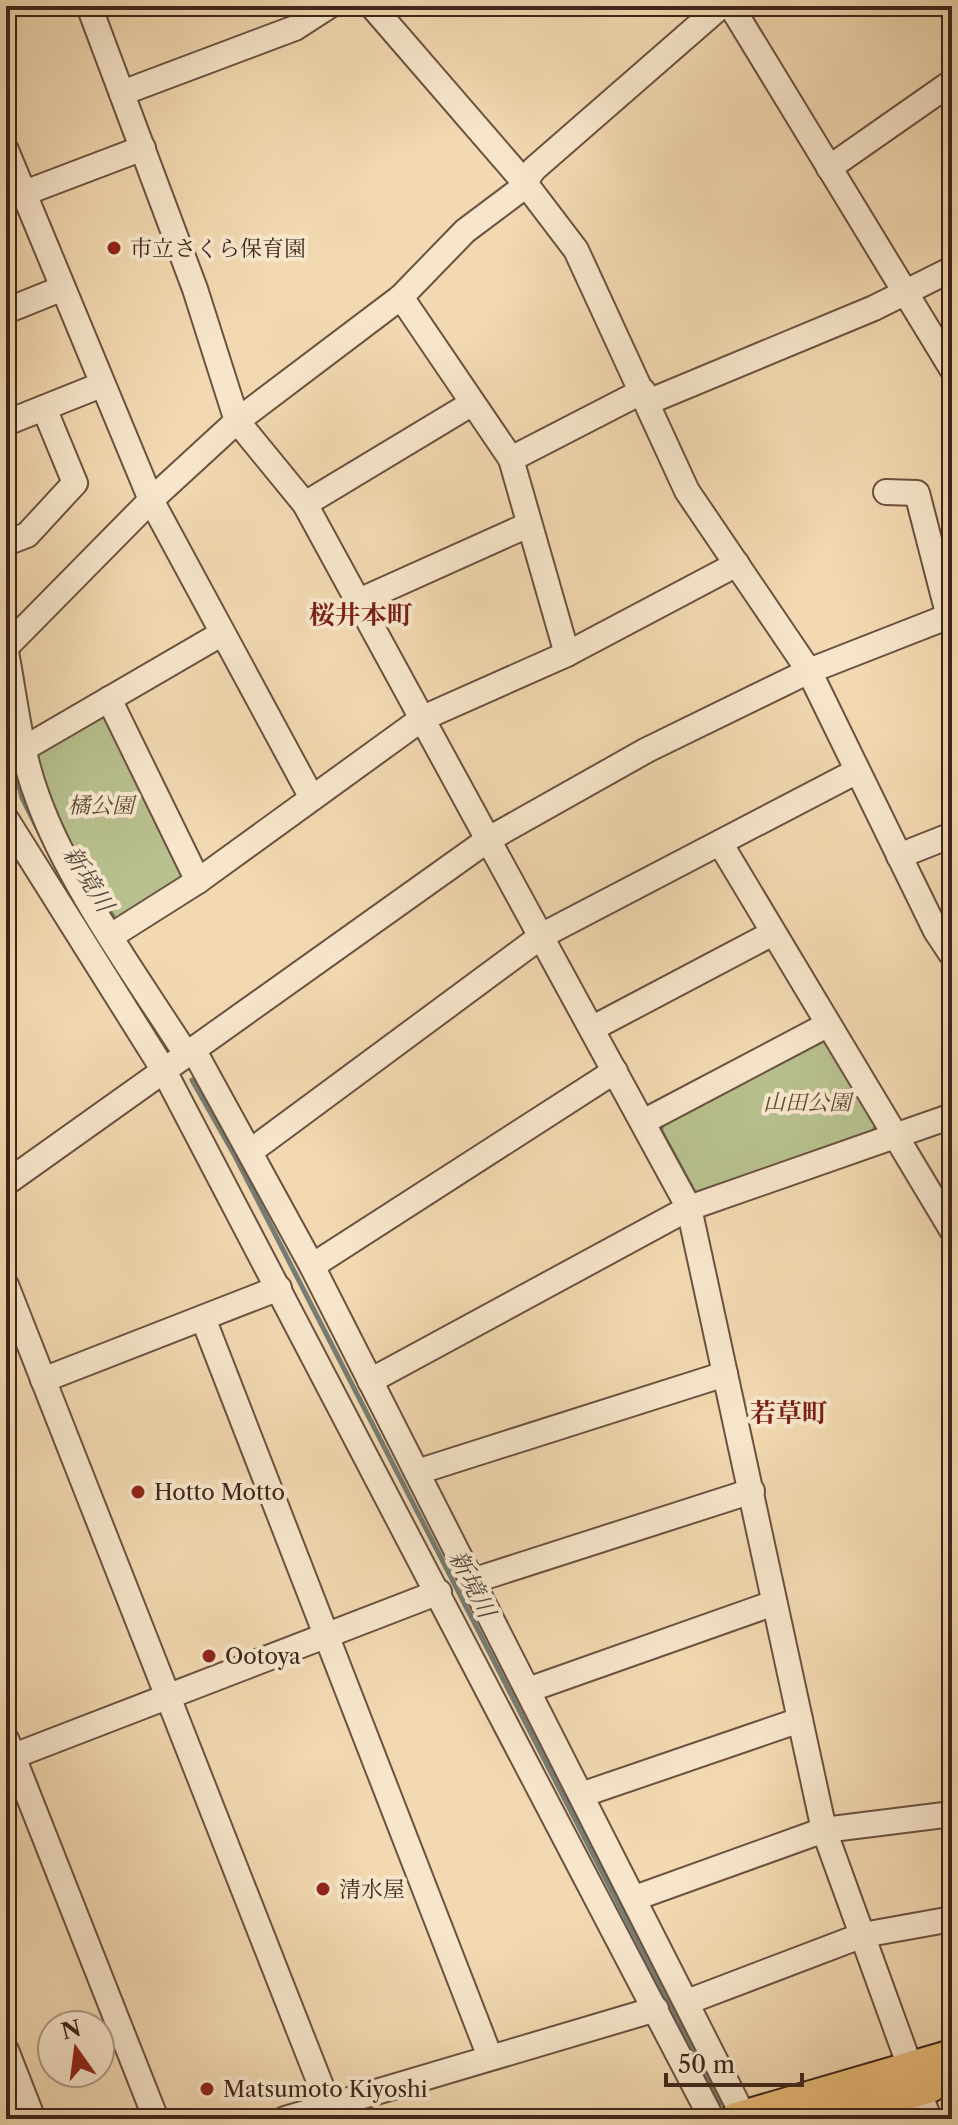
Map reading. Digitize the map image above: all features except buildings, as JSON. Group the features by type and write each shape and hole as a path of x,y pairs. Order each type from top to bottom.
{"main road":[{"path":"740,2118 920,2092 952,2056"},
{"path":"824,2119 920,2092 952,2079"}],"street":[{"path":"89,6 233,399 237,421 305,504 543,935 689,1208 824,1830 920,2092"},
{"path":"122,93 295,28 329,6"},
{"path":"372,6 525,183 576,250 687,491 809,671 899,856 952,955"},
{"path":"721,6 534,169 525,183 465,231 401,297 237,421 151,500 6,650 35,792 48,826 111,936 190,1052 251,1151 312,1266 350,1355 370,1381 635,1898 740,2118"},
{"path":"731,6 952,369"},
{"path":"829,168 952,82"},
{"path":"15,197 143,148"},
{"path":"6,150 15,197 63,288 151,500 312,798"},
{"path":"511,459 646,397 905,294 952,269"},
{"path":"6,311 63,288"},
{"path":"401,297 511,459 567,654"},
{"path":"6,423 101,385"},
{"path":"305,504 471,404"},
{"path":"6,543 27,535 75,483 44,408"},
{"path":"6,1183 489,839 647,750 809,671 950,616 917,493 886,492"},
{"path":"359,601 528,525"},
{"path":"111,936 198,881 423,718 567,654 737,564"},
{"path":"25,748 221,634"},
{"path":"109,699 198,881"},
{"path":"251,1151 543,935 857,771"},
{"path":"6,819 163,1069 712,2119"},
{"path":"899,856 952,835"},
{"path":"720,843 952,1230"},
{"path":"593,1028 773,933"},
{"path":"643,1122 827,1025"},
{"path":"312,1266 615,1071"},
{"path":"370,1381 689,1208 952,1116"},
{"path":"6,1285 332,2113"},
{"path":"43,1380 279,1288"},
{"path":"203,1318 490,2057"},
{"path":"320,1369 350,1355"},
{"path":"417,1472 725,1374"},
{"path":"472,1581 752,1491"},
{"path":"156,2119 8,1752 169,1697 439,1592"},
{"path":"528,1690 774,1603"},
{"path":"581,1795 800,1720"},
{"path":"635,1898 824,1830 952,1814"},
{"path":"687,2002 863,1935 952,1919"},
{"path":"285,2119 332,2113 490,2057 656,2009"},
{"path":"6,2050 14,2097 33,2119"}],"green space":[{"name":"橘公園","path":"102,715 109,716 189,878 116,919 51,814 36,754"},
{"name":"山田公園","path":"819,1039 828,1042 876,1122 873,1130 696,1193 662,1130 664,1122"}],"waterway":[{"name":"新境川","path":"6,731 22,798 46,846"},
{"name":"新境川","path":"192,1080 235,1156 721,2104"}],"place":[{"name":"市立さくら保育園","path":"114,248"},
{"name":"Hotto Motto","path":"138,1492"},
{"name":"Ootoya","path":"209,1656"},
{"name":"清水屋","path":"323,1889"},
{"name":"Matsumoto Kiyoshi","path":"207,2089"}],"district":[{"name":"桜井本町","path":"361,615"},
{"name":"若草町","path":"789,1413"}]}
